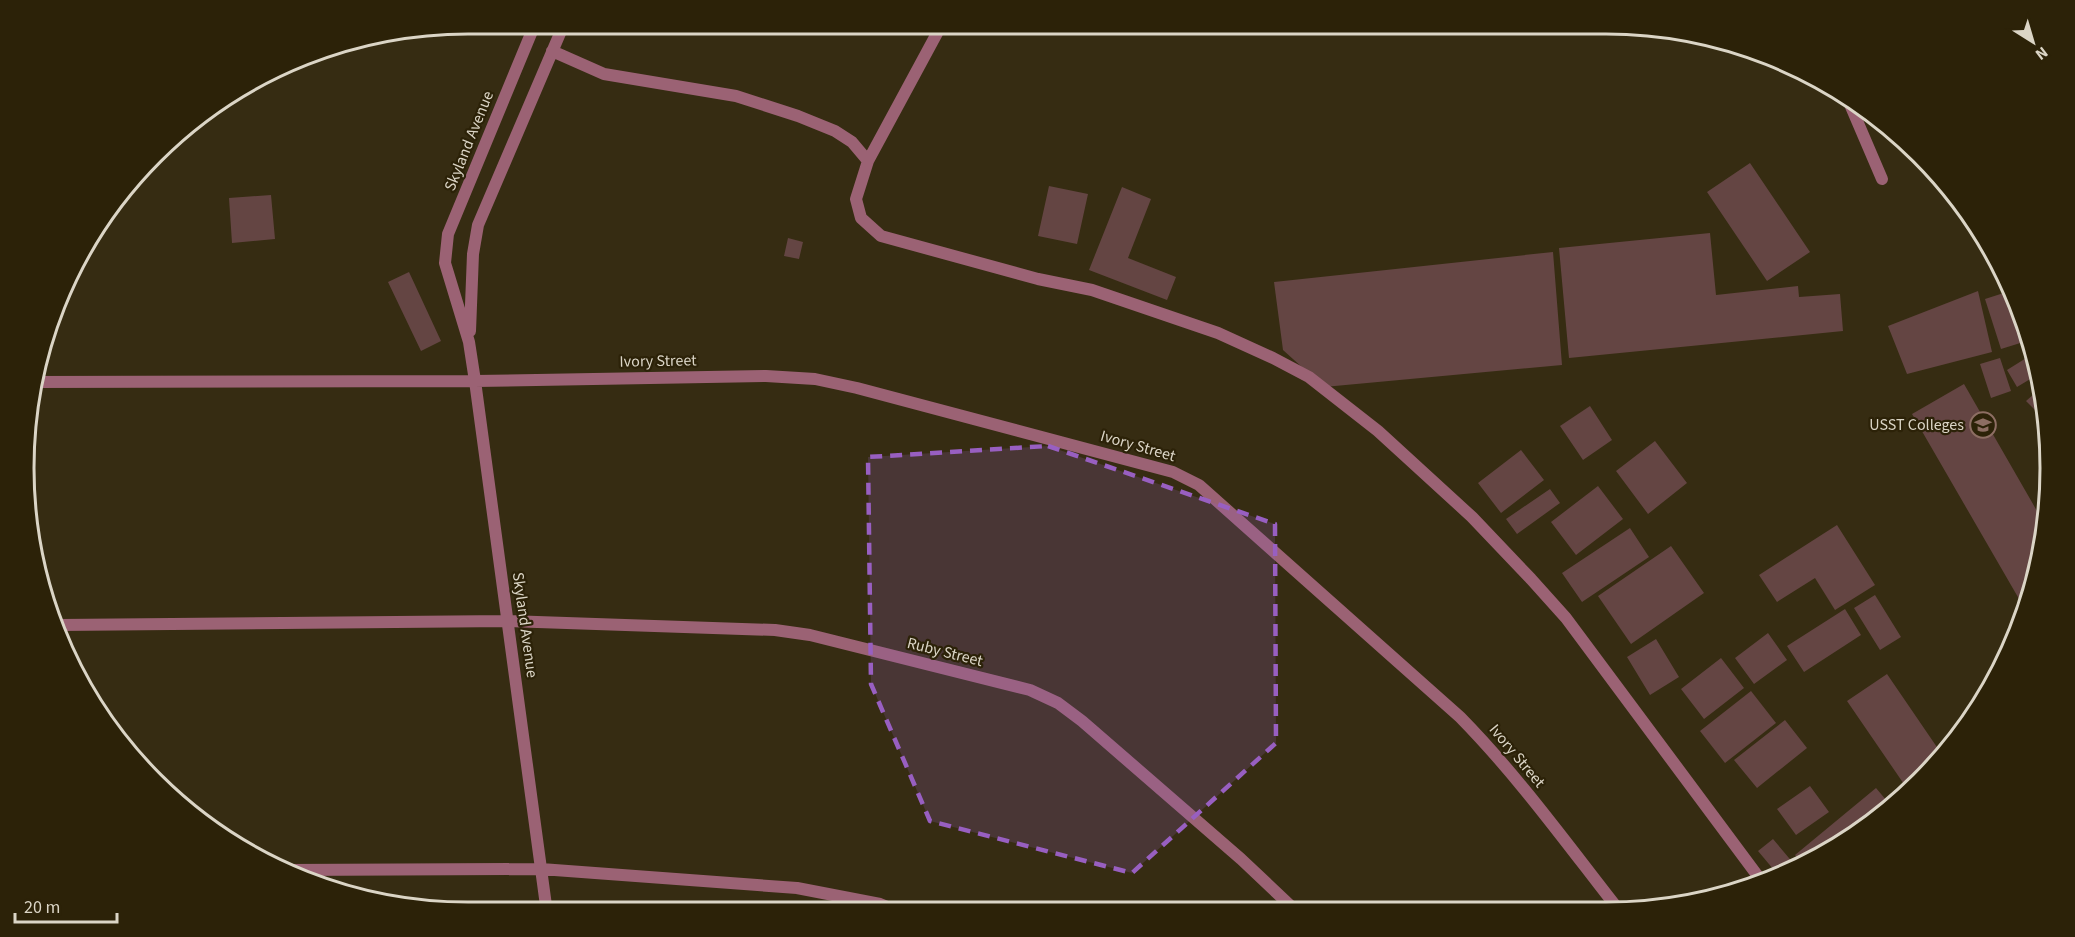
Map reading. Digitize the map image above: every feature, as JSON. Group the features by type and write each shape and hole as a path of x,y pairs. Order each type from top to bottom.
{"street":[{"name":"Skyland Avenue","path":"531,34 448,234 445,263 469,342 546,902"},
{"name":"Skyland Avenue","path":"469,342 473,254 478,225 560,34"},
{"path":"937,34 868,161 856,199 861,218 881,236 1038,279 1092,290 1218,333 1274,358 1309,377 1369,425 1472,517 1532,579 1566,618 1757,875"},
{"path":"552,51 604,74 736,96 798,116 835,131 852,142 868,161"},
{"path":"1853,112 1882,179"},
{"name":"Ivory Street","path":"43,382 475,381 766,376 815,379 857,388 1173,472 1199,485 1460,717 1507,769 1612,902"},
{"name":"Ruby Street","path":"64,625 508,621 775,630 810,635 1030,690 1058,704 1082,721 1286,902"},
{"path":"304,870 541,869 797,888 870,902"}],"highlighted area":[{"path":"1048,446 1275,524 1276,743 1132,873 930,821 871,684 868,457"}],"building":[{"path":"1750,163 1810,252 1767,281 1707,192"},
{"path":"1049,186 1088,194 1077,244 1038,236"},
{"path":"1122,187 1151,199 1128,258 1176,277 1167,300 1089,270"},
{"path":"271,195 275,239 232,243 229,198"},
{"path":"1710,233 1716,295 1798,286 1799,297 1840,294 1843,331 1569,358 1559,248"},
{"path":"788,238 803,242 799,259 784,256"},
{"path":"1553,252 1562,365 1324,387 1283,350 1274,282"},
{"path":"409,272 441,341 421,351 388,282"},
{"path":"1978,291 1992,352 1907,374 1888,326"},
{"path":"2003,293 2022,343 2001,349 1985,299"},
{"path":"2000,358 2011,391 1991,398 1980,364"},
{"path":"2026,358 2031,379 2017,387 2007,370"},
{"path":"1964,384 2038,513 2026,581 2020,600 1912,414"},
{"path":"2034,394 2036,409 2035,410 2026,401"},
{"path":"1590,406 1612,440 1583,460 1560,426"},
{"path":"1655,441 1687,483 1648,514 1616,471"},
{"path":"1521,450 1544,480 1501,513 1478,483"},
{"path":"1598,486 1623,519 1576,555 1551,522"},
{"path":"1550,489 1560,503 1517,534 1506,519"},
{"path":"1837,525 1875,585 1835,610 1815,578 1777,602 1759,575"},
{"path":"1630,528 1649,557 1582,602 1562,573"},
{"path":"1671,546 1704,593 1631,644 1598,596"},
{"path":"1875,595 1901,637 1880,650 1854,608"},
{"path":"1845,609 1861,635 1804,672 1787,646"},
{"path":"1768,633 1787,660 1754,684 1735,658"},
{"path":"1656,639 1679,677 1650,695 1627,657"},
{"path":"1721,658 1744,688 1704,719 1681,689"},
{"path":"1887,674 1938,749 1904,784 1847,701"},
{"path":"1751,691 1776,723 1725,763 1700,731"},
{"path":"1785,720 1807,748 1757,788 1734,760"},
{"path":"1810,786 1829,812 1796,835 1777,809"},
{"path":"1876,788 1886,800 1848,829 1823,844 1798,858 1795,855"},
{"path":"1773,839 1791,861 1773,869 1758,851"}],"place":[{"name":"USST Colleges","path":"1983,425"}]}
